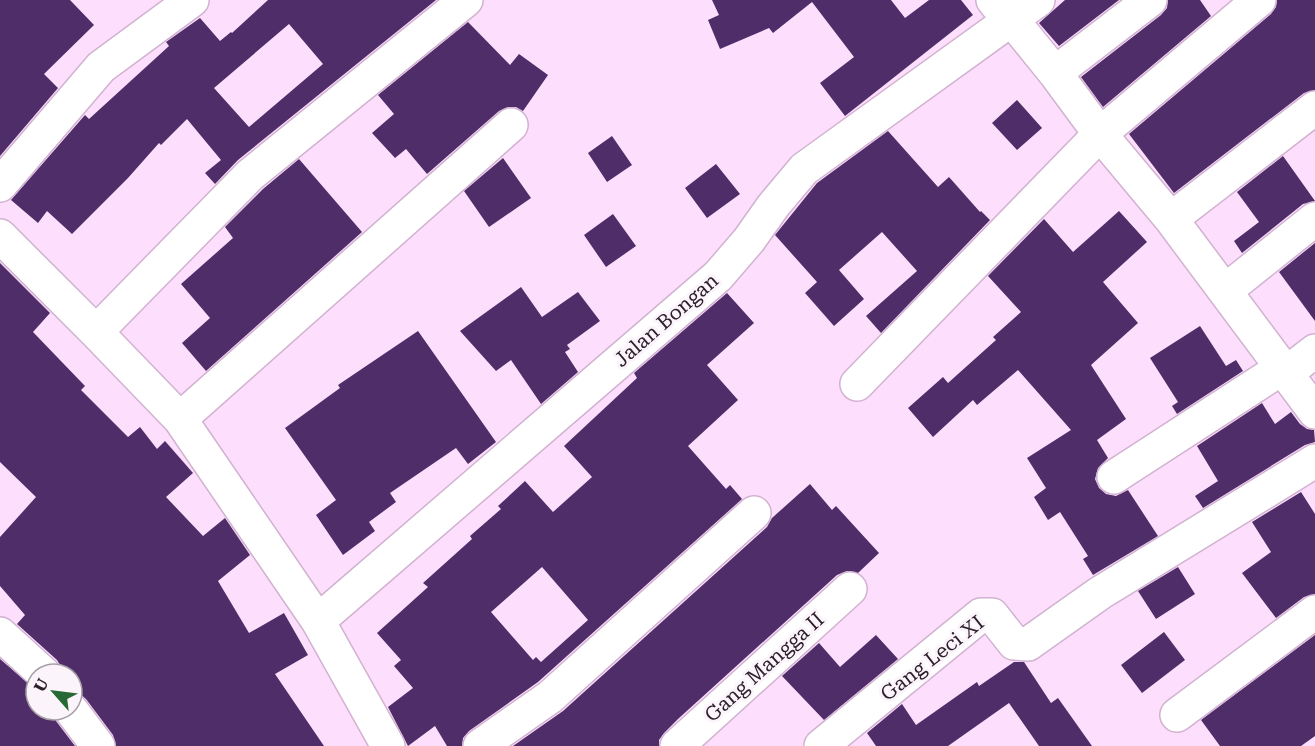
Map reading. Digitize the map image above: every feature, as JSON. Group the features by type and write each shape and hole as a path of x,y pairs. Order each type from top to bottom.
{"street":[{"path":"0,185 102,68 192,0"},
{"path":"96,332 250,175 466,0"},
{"name":"Jalan Bongan","path":"318,621 718,276 804,169 1003,10 1038,0"},
{"path":"1055,73 1150,0"},
{"path":"857,384 1100,134 1259,0"},
{"path":"1003,10 1055,73 1100,134 1171,219 1315,412"},
{"path":"1171,219 1315,108"},
{"path":"180,419 511,125"},
{"path":"1225,291 1315,219"},
{"path":"0,237 180,419 318,621 388,746"},
{"path":"1114,477 1315,351"},
{"name":"Gang Leci XI","path":"821,746 981,615 992,615 1014,643 1028,644 1100,592 1315,461"},
{"path":"480,746 550,697 754,513"},
{"name":"Gang Mangga II","path":"677,746 850,589"},
{"path":"1177,715 1315,612"},
{"path":"0,634 31,662"},
{"path":"80,722 98,746"}],"building":[{"path":"0,0 70,0 94,25 44,74 58,88 0,156"},
{"path":"268,0 436,0 238,160 215,184 205,173 221,160 187,119 161,145 159,143 72,234 47,211 38,223 11,200 85,115 89,119 169,46 166,42 200,18 220,41","holes":["289,24 323,64 249,127 214,88"]},
{"path":"712,0 891,0 905,18 929,0 961,0 973,15 845,116 820,83 854,57 812,2 773,33 769,28 720,49 708,20 719,15"},
{"path":"1065,0 1119,0 1059,46 1039,23"},
{"path":"1168,0 1200,0 1211,16 1103,107 1081,77 1161,15 1167,8"},
{"path":"1277,0 1315,0 1315,90 1304,93 1174,193 1129,134 1271,14 1276,7"},
{"path":"468,22 510,65 519,54 548,75 523,111 516,107 508,107 499,111 427,174 406,149 395,158 372,133 394,114 378,95"},
{"path":"1017,100 1042,128 1017,150 992,123"},
{"path":"888,131 938,187 949,177 990,220 881,333 866,316 917,271 882,232 839,270 864,299 834,326 805,293 817,282 775,235 817,183"},
{"path":"612,136 632,165 607,182 588,153"},
{"path":"1283,156 1315,201 1303,204 1242,253 1234,241 1259,222 1237,192"},
{"path":"503,158 531,198 489,227 464,191"},
{"path":"299,159 362,232 206,371 182,343 210,318 181,284 233,238 225,227 263,189"},
{"path":"716,164 740,194 707,218 685,188"},
{"path":"1119,211 1147,242 1103,282 1138,323 1091,365 1126,419 1097,440 1108,458 1098,468 1095,479 1099,488 1106,494 1116,496 1128,490 1158,536 1093,575 1083,559 1088,556 1060,512 1048,520 1034,497 1046,488 1027,458 1071,430 1018,370 977,405 973,400 933,437 908,408 943,377 948,383 996,340 993,337 1021,312 988,276 1044,219 1073,252"},
{"path":"613,214 636,246 606,267 584,235"},
{"path":"1315,243 1315,321 1279,272"},
{"path":"0,263 50,313 33,332 85,386 81,390 128,437 140,427 157,449 165,441 193,473 166,497 203,536 225,518 250,555 218,581 249,633 284,613 308,655 275,674 324,746 116,746 113,735 84,697 84,662 58,662 17,624 25,615 0,586 0,537 36,497 0,462"},
{"path":"521,287 542,317 578,292 600,321 567,345 570,349 565,352 578,372 541,404 511,360 496,371 460,331"},
{"path":"727,293 754,323 707,365 738,400 688,446 726,489 730,485 742,499 538,682 469,731 463,738 462,746 447,746 435,726 408,746 388,707 413,688 394,666 401,660 377,633 428,587 423,583 472,539 470,536 501,509 498,506 525,481 553,512 592,477 564,446 637,378 634,373","holes":["542,567 588,620 541,662 536,657 533,660 491,612"]},
{"path":"1200,326 1226,366 1236,360 1243,371 1177,414 1172,406 1178,402 1150,358"},
{"path":"418,331 496,442 468,464 456,448 390,493 396,502 369,522 375,531 343,555 316,515 336,500 285,428 340,388 338,385"},
{"path":"1262,403 1275,424 1291,412 1300,424 1307,429 1314,430 1315,442 1305,445 1203,508 1195,496 1218,481 1197,446"},
{"path":"810,484 832,510 836,506 879,553 858,573 847,571 837,575 678,719 659,740 659,746 513,746 563,711 767,527 772,518"},
{"path":"1301,492 1315,514 1315,594 1304,597 1276,618 1242,573 1271,552 1252,522"},
{"path":"1178,567 1195,594 1156,619 1138,591"},
{"path":"1164,632 1185,660 1142,693 1121,665"},
{"path":"876,635 898,659 824,720 782,676 819,643 840,667"},
{"path":"1315,635 1315,736 1301,746 1220,746 1201,720"},
{"path":"0,659 24,680 24,722 57,722 75,746 0,746"},
{"path":"1014,662 1024,662 1051,703 1058,698 1092,746 1039,746 1009,703 948,746 876,746 867,733 902,704 916,725 977,682 979,686"}]}
